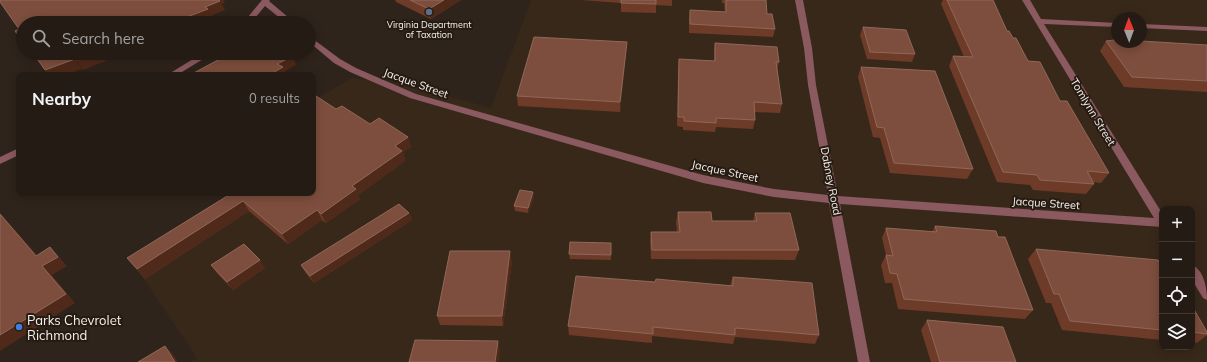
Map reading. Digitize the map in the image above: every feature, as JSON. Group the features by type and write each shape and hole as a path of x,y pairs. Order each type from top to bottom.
{"street":[{"name":"Dabney Road","path":"799,0 808,48 812,85 835,200 864,362"},
{"name":"Tomlynn Street","path":"1026,0 1159,218"},
{"path":"253,16 266,1 283,16"},
{"path":"1038,21 1111,25"},
{"path":"1147,26 1207,29"},
{"name":"Jacque Street","path":"316,44 337,61 353,70 413,96 703,179 774,193 835,200 1159,223"},
{"path":"176,72 197,60"},
{"path":"0,160 16,152"},
{"path":"1195,275 1207,295"}],"shaded area":[{"path":"531,0 1207,0 1207,362 191,362 197,358 133,263 234,196 316,196 316,99 352,78 404,84 491,108"}],"building":[{"path":"0,0 220,1 205,7 208,9 190,16 16,16 16,25"},
{"path":"410,0 444,0 429,9"},
{"path":"621,0 656,0 656,4 621,3"},
{"path":"726,0 766,0 767,14 772,14 775,29 690,24 690,10 726,12"},
{"path":"947,0 993,0 1007,31 1009,31 1013,38 1016,38 1028,61 1040,62 1060,101 1067,101 1109,173 1087,171 1094,184 1040,180 1037,175 1003,172 953,56 973,57"},
{"path":"863,27 906,30 915,54 870,52"},
{"path":"534,37 627,42 620,102 517,96"},
{"path":"1106,41 1111,41 1111,48"},
{"path":"1147,41 1207,45 1207,81 1132,77 1111,48 1147,48"},
{"path":"715,43 777,47 779,62 776,62 782,104 754,102 755,120 716,118 716,123 684,121 684,117 678,117 679,59 715,61"},
{"path":"38,60 72,60 45,70"},
{"path":"218,60 285,60 277,64 283,67 274,72 196,72"},
{"path":"861,67 935,71 973,169 894,163 884,128 877,127"},
{"path":"316,96 336,109 342,106 370,124 379,118 408,137 395,146 402,151 352,186 356,189 321,214 317,210 282,234 243,201 137,269 127,258 227,196 316,196"},
{"path":"520,190 533,192 528,208 514,206"},
{"path":"399,204 409,213 310,276 301,265"},
{"path":"678,212 711,212 712,221 757,221 755,213 790,213 799,250 652,250 651,232 680,232"},
{"path":"0,214 36,256 50,247 58,257 42,266 66,294 0,335"},
{"path":"935,226 996,231 998,237 1005,237 1033,310 904,299 897,274 890,273 886,255 893,256 886,228 937,232"},
{"path":"570,242 611,243 611,255 569,254"},
{"path":"244,244 260,260 227,282 211,265"},
{"path":"1036,249 1158,260 1159,330 1070,321 1059,294 1054,294"},
{"path":"450,251 510,251 502,316 437,316"},
{"path":"576,276 655,282 656,279 733,286 733,277 812,283 819,335 735,328 735,335 653,327 653,334 568,326"},
{"path":"1195,311 1207,332 1207,334 1195,332"},
{"path":"927,320 1003,327 1016,362 940,362"},
{"path":"415,340 498,341 495,362 409,362"},
{"path":"165,346 175,362 138,362"}],"place":[{"name":"Virginia Department of Taxation","path":"429,12"},
{"name":"Parks Chevrolet Richmond","path":"19,327"}]}
